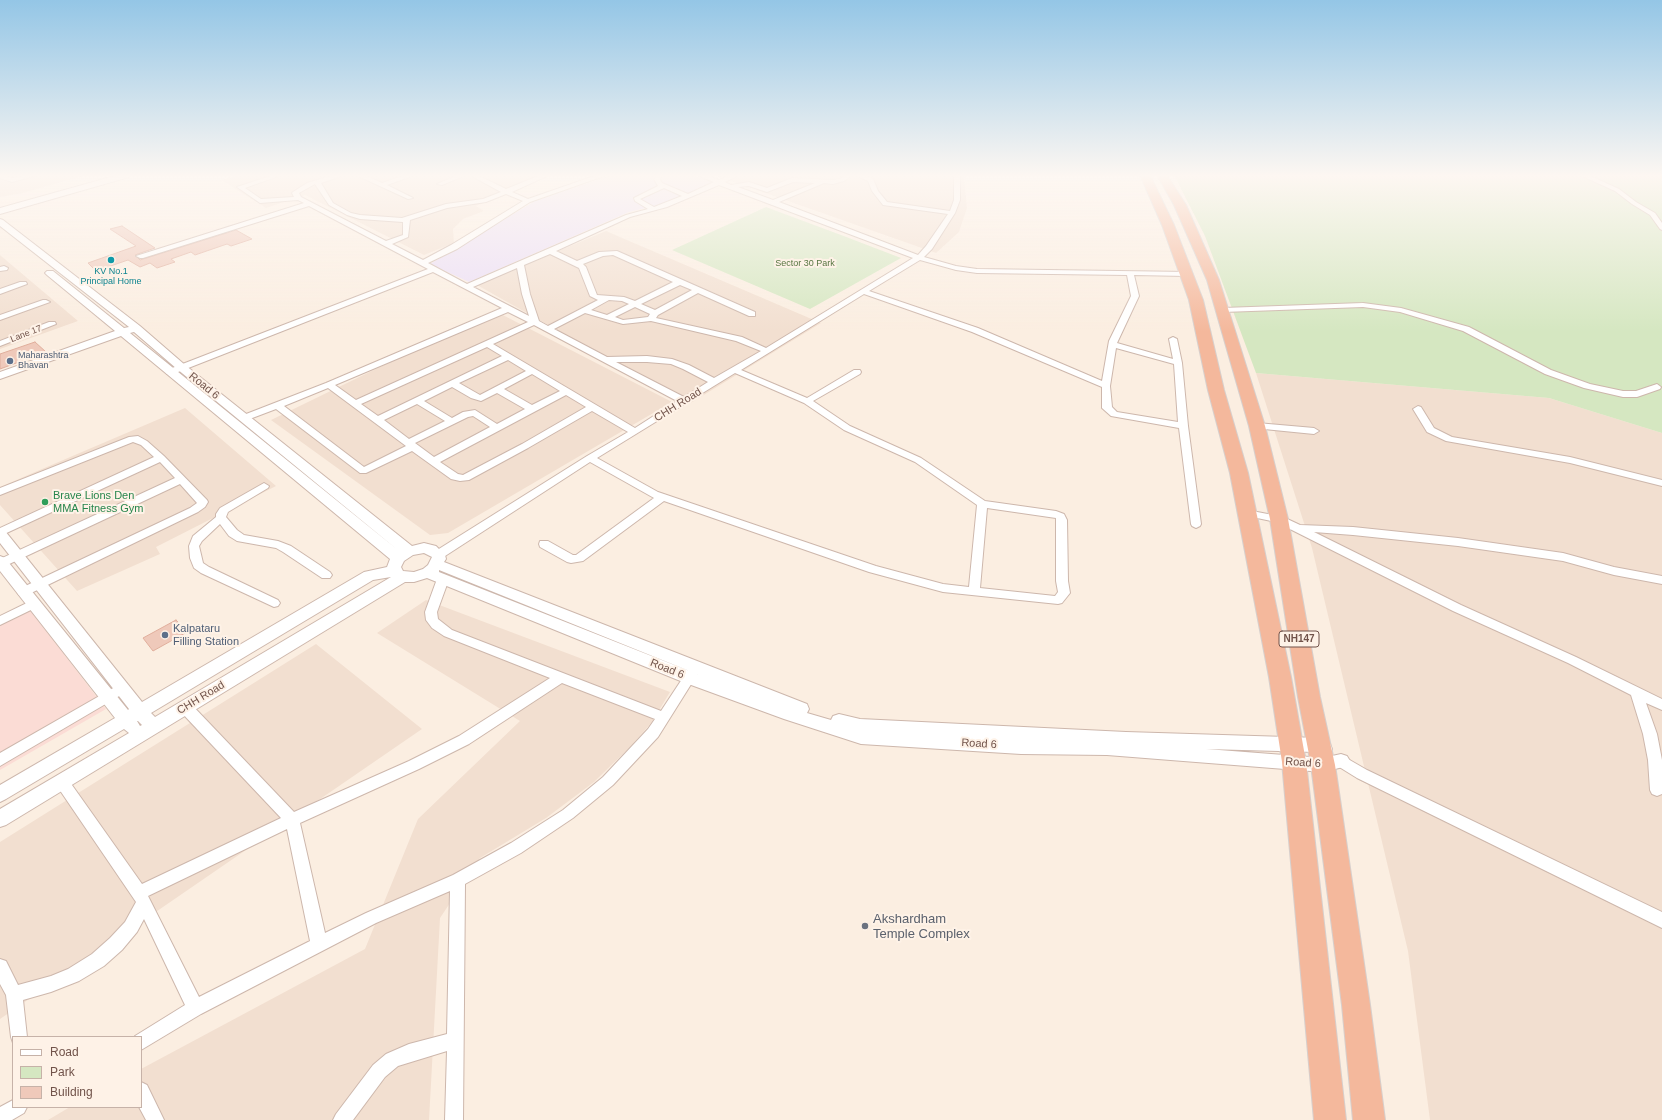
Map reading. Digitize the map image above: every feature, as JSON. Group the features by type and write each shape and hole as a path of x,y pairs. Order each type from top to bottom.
{"highway":[{"name":"NH147","path":"1169,227 1196,300 1216,390 1239,473 1280,677 1292,753 1330,1120"},
{"name":"NH147","path":"1190,227 1213,280 1257,426 1279,519 1309,698 1328,757 1369,1120"}],"street":[{"name":"Road 6","path":"7,227 136,328 176,369 401,564"},
{"path":"140,256 233,227"},
{"path":"353,227 510,308 684,401"},
{"path":"385,244 406,236 407,227"},
{"path":"423,263 454,247 486,227"},
{"path":"468,286 603,227"},
{"path":"839,227 919,258 951,267 977,271 1186,274"},
{"name":"CHH Road","path":"437,568 590,458 635,432 714,382 767,352 863,291 919,258 929,247 942,227"},
{"name":"Road 6","path":"0,232 123,333 244,418 401,564"},
{"path":"550,251 582,267 594,296 600,298 624,299 635,304 653,316 657,321 739,339 767,352"},
{"path":"577,264 602,254 614,253 752,314"},
{"path":"520,264 526,294 535,322"},
{"path":"176,369 434,269"},
{"path":"1130,273 1135,296 1112,344 1106,386 1107,408 1114,414 1126,417 1183,426"},
{"path":"607,318 678,282"},
{"path":"0,292 23,284"},
{"path":"584,310 623,322 653,316 698,290"},
{"path":"863,291 975,330 1106,386"},
{"path":"548,329 609,298"},
{"path":"0,318 46,302"},
{"path":"1223,310 1363,306 1402,310 1466,329 1548,372 1587,386 1623,394 1637,394 1656,387"},
{"path":"244,418 329,385 510,308"},
{"path":"355,404 535,322"},
{"name":"Lane 17","path":"0,344 52,324"},
{"path":"0,376 98,340 136,328"},
{"path":"0,381 99,343 109,337"},
{"path":"1173,339 1178,363 1183,426 1196,524"},
{"path":"487,344 635,432"},
{"path":"1112,344 1178,363"},
{"path":"377,420 507,357"},
{"path":"606,359 647,359 672,362 686,366 714,382"},
{"path":"590,458 654,494 873,569 943,588 1058,600 1064,593 1062,581 1062,520 1060,516 1056,514 982,504 918,460 847,428 807,401 735,370"},
{"path":"454,384 477,398 481,398 532,371"},
{"path":"807,401 857,372"},
{"path":"329,385 412,444 455,477 465,478 592,407"},
{"path":"497,389 532,409"},
{"path":"434,461 566,391"},
{"path":"418,401 451,421"},
{"path":"278,406 363,471 466,414 474,413 497,428"},
{"path":"1418,409 1430,430 1449,439 1570,460 1662,483"},
{"path":"1257,426 1314,431"},
{"path":"0,492 132,439 138,439 161,458 203,502 201,506 40,584 28,598 0,621"},
{"path":"153,727 0,533 161,458"},
{"path":"139,736 28,598 1,562 17,556 181,479"},
{"path":"264,486 224,510 221,514 221,518 197,539 194,546 195,558 198,565 204,570 274,603"},
{"path":"544,544 571,559 579,558 662,497"},
{"path":"974,591 982,504"},
{"path":"1248,514 1279,519 1457,608 1572,660 1662,705"},
{"path":"221,518 233,533 241,538 278,545 287,549 326,575"},
{"path":"1298,528 1354,531 1489,546 1563,557 1614,571 1662,580"},
{"name":"Road 6","path":"401,564 424,548 430,549 437,568 790,714 861,737 1021,747 1292,753 1328,757"},
{"path":"0,794 369,576 401,564 414,577 437,568 431,612 432,620 436,625 448,633 663,717"},
{"name":"CHH Road","path":"0,819 185,707 401,564"},
{"path":"142,1041 195,1008 319,944 371,918 458,880 516,848 568,814 608,781 653,733 693,673"},
{"path":"14,994 51,984 73,975 98,960 116,944 131,927 141,898 292,820 414,765 464,740 561,677"},
{"path":"0,760 122,688"},
{"path":"1636,691 1650,734 1655,760 1657,790"},
{"path":"185,707 292,820 319,944"},
{"path":"1328,757 1662,920"},
{"path":"62,782 141,898 195,1008"},
{"path":"454,1120 458,880"},
{"path":"0,967 14,994 19,1036"},
{"path":"342,1120 379,1071 392,1060 410,1053 456,1040"},
{"path":"142,1093 155,1120"},
{"path":"0,1117 16,1108"}],"shaded area":[{"path":"369,227 455,227 453,229 454,243 424,255"},
{"path":"491,227 594,227 469,282 430,264"},
{"path":"863,227 961,227 959,232 936,253"},
{"path":"606,231 821,323 689,404 477,285"},
{"path":"0,255 78,321 0,349"},
{"path":"495,311 672,402 448,533 430,535 271,420"},
{"path":"1256,373 1549,398 1662,433 1662,1120 1430,1120 1408,951 1312,548"},
{"path":"185,408 276,486 156,547 160,554 77,591 0,505 0,487"},
{"path":"426,600 670,692 652,722 630,747 594,782 546,818 480,858 440,918 429,1120 48,1120 68,1108 142,1108 142,1068 365,949 418,819 520,721 377,633"},
{"path":"27,606 106,709 0,770 0,619"},
{"path":"316,644 422,729 0,1019 0,842"}],"green space":[{"name":"Sector 30 Park","path":"722,227 820,227 901,258 810,309 672,250"},
{"path":"1201,227 1662,227 1662,433 1549,398 1256,373"}],"building":[{"path":"124,227 155,248 135,255 140,260 236,230 252,239 231,246 227,244 195,255 191,252 171,259 175,262 157,268 150,263 140,267 128,260 96,271 88,263 136,246 110,229"},
{"name":"Maharashtra Bhavan","path":"35,342 46,352 0,369 0,354"},
{"name":"Kalpataru Filling Station","path":"176,620 187,632 153,651 143,638"}],"place":[{"name":"KV No.1 Principal Home","path":"111,260"},
{"name":"Maharashtra Bhavan","path":"10,361"},
{"name":"Brave Lions Den MMA Fitness Gym","path":"45,502"},
{"name":"Kalpataru Filling Station","path":"165,635"},
{"name":"Akshardham Temple Complex","path":"865,926"}]}
